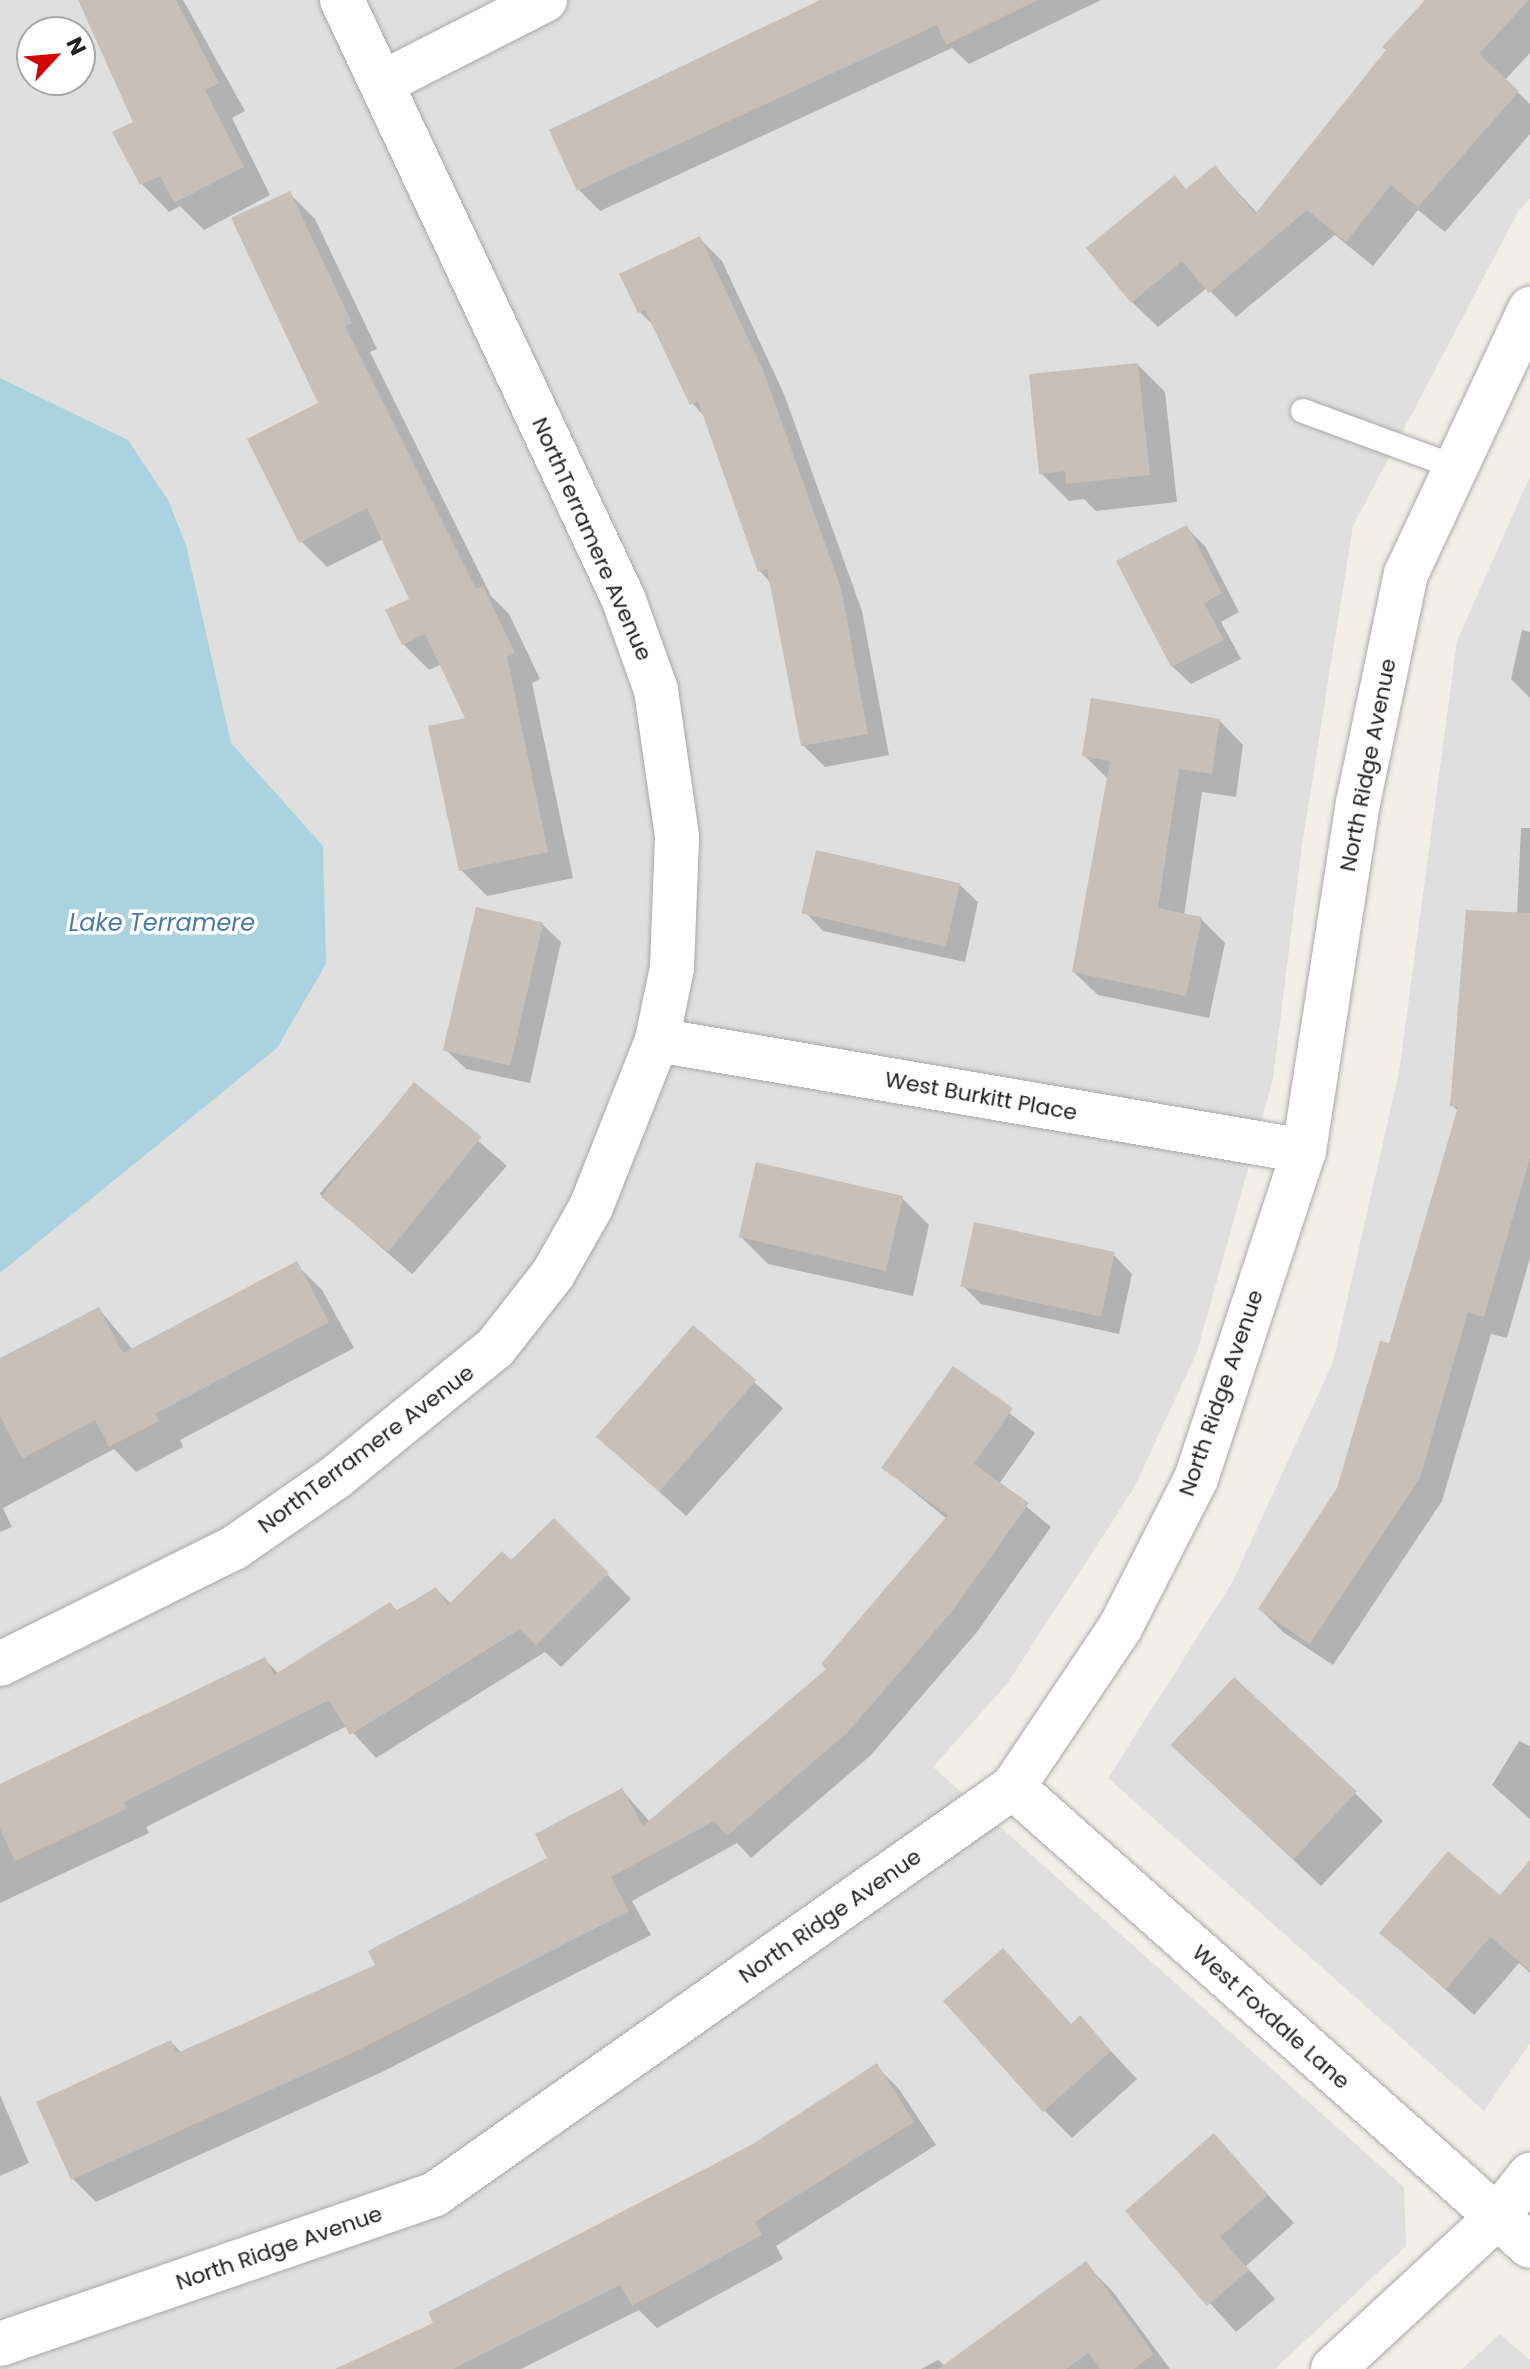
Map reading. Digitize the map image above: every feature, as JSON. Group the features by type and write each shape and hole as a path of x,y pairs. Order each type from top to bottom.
{"street":[{"name":"NorthTerramere Avenue","path":"0,1664 234,1548 336,1477 495,1348 553,1274 591,1207 657,1040 672,968 677,836 656,690 623,598 342,0"},
{"path":"382,83 545,0"},
{"name":"North Ridge Avenue","path":"0,2344 435,2194 1013,1787 1120,1628 1196,1479 1304,1151 1358,803 1406,574 1530,309"},
{"name":"West Burkitt Place","path":"657,1040 1304,1151"},
{"name":"West Foxdale Lane","path":"1013,1787 1530,2246"},
{"path":"1333,2369 1496,2218 1530,2175"}],"lane":[{"path":"1303,411 1455,467"}],"shaded area":[{"path":"0,0 1530,0 1530,199 1518,212 1353,526 1302,845 1273,1079 1197,1352 1134,1488 1007,1684 933,1767 1404,2187 1406,2246 1275,2369 0,2369"},
{"path":"1530,476 1530,2043 1484,2111 1108,1778 1233,1581 1333,1362 1399,1072 1457,641"},
{"path":"1500,2334 1530,2360 1530,2369 1462,2369"}],"water":[{"name":"Lake Terramere","path":"0,378 128,440 168,500 186,545 231,743 323,846 326,964 277,1048 0,1273"}],"building":[{"path":"78,0 176,0 219,83 205,90 244,167 174,203 160,176 140,185 112,132 133,122 96,40 96,16 85,16"},
{"path":"820,0 1038,0 946,45 937,25 577,191 549,130"},
{"path":"1425,0 1529,0 1479,54 1519,91 1418,207 1391,185 1346,242 1307,210 1209,293 1182,261 1131,303 1086,248 1175,175 1186,189 1215,165 1255,214 1386,50 1382,47"},
{"path":"290,191 352,323 345,326 476,589 483,586 515,653 507,657 548,852 459,871 428,726 465,718 425,634 402,645 385,610 409,599 367,508 299,543 247,439 318,403 231,218"},
{"path":"700,236 763,370 841,588 868,734 801,746 767,569 758,572 698,401 690,405 645,310 638,313 619,274"},
{"path":"1138,363 1150,475 1066,484 1065,471 1039,474 1029,374"},
{"path":"1187,525 1222,593 1204,603 1224,640 1171,667 1116,561"},
{"path":"1091,698 1220,719 1212,774 1179,769 1158,908 1202,917 1186,996 1072,972 1110,761 1082,756"},
{"path":"816,850 960,883 946,947 801,913"},
{"path":"476,907 543,923 510,1066 443,1050"},
{"path":"1466,910 1530,913 1530,1158 1484,1317 1468,1312 1420,1478 1310,1644 1258,1609 1337,1488 1380,1341 1389,1343 1458,1107 1450,1106"},
{"path":"414,1082 482,1137 388,1252 321,1197"},
{"path":"756,1162 903,1196 886,1271 739,1237"},
{"path":"974,1222 1115,1252 1101,1316 960,1287"},
{"path":"297,1261 329,1322 155,1414 159,1421 109,1447 95,1420 22,1459 0,1416 0,1358 99,1307 123,1353"},
{"path":"693,1325 756,1380 659,1492 596,1437"},
{"path":"953,1366 1013,1408 974,1464 1029,1503 954,1609 848,1732 727,1836 714,1821 611,1877 629,1911 359,2050 71,2180 36,2102 171,2040 177,2053 375,1965 368,1951 547,1858 535,1834 622,1788 643,1826 826,1669 821,1664 948,1515 881,1468"},
{"path":"554,1518 609,1573 536,1645 520,1629 350,1735 329,1700 124,1802 126,1809 15,1861 0,1829 0,1784 265,1657 274,1675 390,1602 397,1611 436,1587 448,1605 502,1551 511,1560"},
{"path":"1234,1677 1357,1792 1293,1860 1171,1745"},
{"path":"1448,1851 1500,1895 1530,1860 1530,1971 1490,1937 1446,1989 1379,1933"},
{"path":"1003,1948 1071,2024 1080,2015 1111,2051 1043,2112 943,2001"},
{"path":"877,2063 914,2122 755,2222 762,2235 632,2306 620,2285 453,2369 335,2369 433,2323 428,2312 753,2144"},
{"path":"1214,2133 1268,2195 1220,2237 1249,2270 1207,2306 1125,2211"},
{"path":"1086,2261 1154,2354 1134,2369 1101,2369 1088,2353 1066,2369 938,2369"}]}
